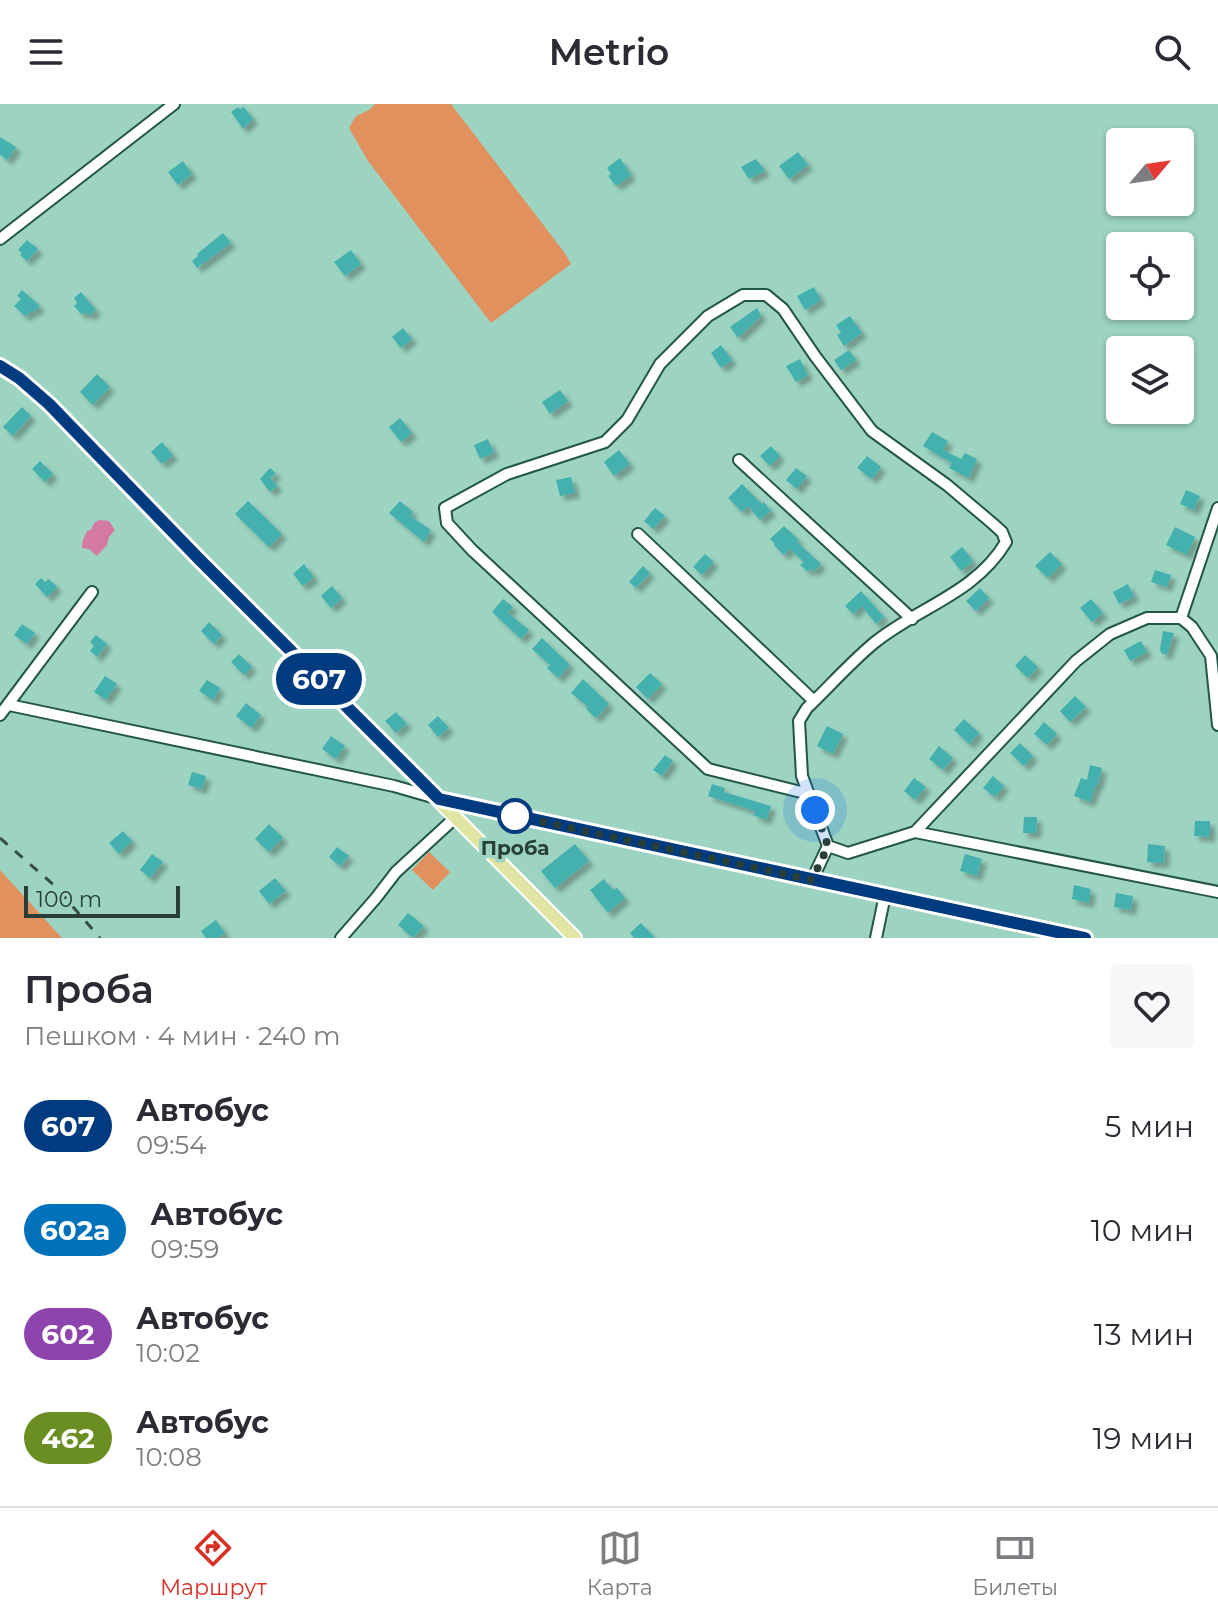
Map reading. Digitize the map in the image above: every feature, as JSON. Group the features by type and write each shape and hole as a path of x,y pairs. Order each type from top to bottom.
{"main road":[{"path":"0,366 49,404 575,938"}],"street":[{"path":"0,239 174,104"},
{"path":"809,794 708,769 472,550 447,523 445,508 507,474 605,442 627,420 660,364 708,316 743,295 766,295 783,309 872,431 947,485 1002,532 1006,542 996,560 976,579 875,642 807,708 799,721 802,776 809,794 828,846 812,880"},
{"path":"739,460 912,619"},
{"path":"1181,618 1218,508"},
{"path":"638,534 814,701"},
{"path":"0,715 92,592"},
{"path":"915,832 1076,661 1110,634 1147,618 1181,618 1192,627 1211,656 1218,725"},
{"path":"9,705 1085,938"},
{"path":"341,938 396,872 456,817"},
{"path":"828,846 848,853 915,832 1218,892"},
{"path":"876,938 885,895"}],"shaded area":[{"path":"375,104 451,104 571,264 491,323 368,161 349,128 356,116"},
{"path":"99,520 109,521 115,530 97,556 89,549 82,548 87,531"},
{"path":"429,852 450,872 433,890 412,870"},
{"path":"0,870 62,938 0,938"}],"building":[{"path":"244,107 253,119 243,129 231,112"},
{"path":"0,137 16,147 8,160 0,155"},
{"path":"798,152 808,165 789,179 779,166"},
{"path":"620,158 631,175 616,186 608,176 611,174 607,168"},
{"path":"756,159 765,171 749,179 741,167"},
{"path":"183,161 192,174 178,185 168,172"},
{"path":"223,233 231,243 197,268 192,261 197,254"},
{"path":"27,240 38,249 27,261 18,250"},
{"path":"351,250 361,264 345,276 334,262"},
{"path":"814,287 821,300 805,310 797,296"},
{"path":"22,290 40,306 26,317 14,306 21,299 17,296"},
{"path":"81,292 96,310 89,316 85,312 82,315 74,306 77,303 74,298"},
{"path":"757,308 761,316 738,338 730,327"},
{"path":"850,316 862,333 844,346 837,335 841,333 836,325"},
{"path":"403,328 412,339 401,348 392,337"},
{"path":"721,345 732,360 721,368 711,353"},
{"path":"849,350 856,360 841,370 834,360"},
{"path":"800,359 808,375 796,382 786,366"},
{"path":"97,374 110,387 93,405 80,392"},
{"path":"560,390 568,401 550,414 542,402"},
{"path":"22,407 31,416 13,436 3,427"},
{"path":"400,418 412,433 401,442 389,427"},
{"path":"932,432 948,441 943,450 961,459 965,453 977,459 969,478 949,468 952,463 923,446"},
{"path":"488,439 494,453 480,459 474,445"},
{"path":"162,442 173,455 162,464 151,452"},
{"path":"771,446 780,456 770,466 760,456"},
{"path":"619,450 630,464 614,476 604,462"},
{"path":"867,456 881,467 872,479 857,468"},
{"path":"40,461 53,474 45,482 32,469"},
{"path":"270,468 276,473 271,478 277,486 270,492 260,479"},
{"path":"796,468 807,476 797,489 786,480"},
{"path":"571,477 575,493 560,496 556,480"},
{"path":"742,484 771,511 760,520 748,506 742,512 728,498"},
{"path":"1186,490 1200,496 1194,510 1180,504"},
{"path":"248,501 282,534 269,547 235,514"},
{"path":"400,501 413,512 410,516 431,530 424,542 389,513"},
{"path":"655,508 665,516 653,529 644,521"},
{"path":"784,526 821,564 814,572 811,568 808,572 800,565 804,562 790,549 784,555 770,539"},
{"path":"1175,527 1195,537 1187,555 1166,545"},
{"path":"962,547 973,561 961,571 950,557"},
{"path":"1050,552 1062,564 1048,578 1035,566"},
{"path":"705,554 714,562 702,575 693,567"},
{"path":"304,564 314,577 303,586 293,574"},
{"path":"643,566 650,573 636,588 629,582"},
{"path":"1155,570 1171,575 1167,587 1151,582"},
{"path":"41,578 45,582 49,579 57,587 47,597 35,584"},
{"path":"1128,584 1134,597 1119,604 1113,592"},
{"path":"332,586 342,598 331,608 321,596"},
{"path":"980,588 989,598 976,611 966,601"},
{"path":"861,591 884,617 876,624 862,606 853,614 845,606"},
{"path":"503,599 513,607 508,613 529,630 521,639 492,612"},
{"path":"1091,599 1103,613 1092,622 1080,608"},
{"path":"209,622 222,635 214,644 201,631"},
{"path":"22,624 35,633 27,644 14,635"},
{"path":"1163,631 1174,633 1167,655 1160,649"},
{"path":"96,635 107,644 97,657 90,651 94,646 90,642"},
{"path":"542,638 570,665 558,678 547,668 550,665 532,649"},
{"path":"1141,641 1147,652 1130,661 1124,650"},
{"path":"239,654 252,667 244,675 231,662"},
{"path":"1025,655 1038,667 1028,678 1015,666"},
{"path":"650,673 662,684 648,699 636,687"},
{"path":"105,676 117,684 106,700 94,692"},
{"path":"583,679 609,704 596,718 571,693"},
{"path":"207,680 220,688 213,700 199,691"},
{"path":"1075,696 1086,707 1070,722 1060,711"},
{"path":"246,703 261,715 252,728 236,716"},
{"path":"396,712 407,724 396,733 385,721"},
{"path":"438,716 449,728 438,737 428,725"},
{"path":"964,719 979,733 969,744 954,730"},
{"path":"1044,722 1057,734 1047,745 1034,734"},
{"path":"827,726 843,734 833,754 817,746"},
{"path":"331,736 345,746 336,759 322,749"},
{"path":"1020,743 1033,756 1024,766 1010,753"},
{"path":"939,746 953,758 943,770 929,759"},
{"path":"665,755 673,761 662,776 653,770"},
{"path":"1090,765 1102,768 1090,802 1074,796 1081,778 1087,780"},
{"path":"192,772 206,776 202,789 188,785"},
{"path":"993,776 1004,786 995,797 983,788"},
{"path":"914,778 926,787 915,800 904,791"},
{"path":"712,784 725,788 724,792 771,806 766,820 753,815 755,811 708,796"},
{"path":"1024,817 1037,817 1036,833 1023,833"},
{"path":"1195,821 1210,821 1210,837 1194,836"},
{"path":"269,824 283,838 269,852 255,839"},
{"path":"123,831 132,841 119,854 109,843"},
{"path":"575,844 589,861 555,888 541,871"},
{"path":"1148,844 1165,846 1164,863 1147,862"},
{"path":"337,847 349,856 340,866 329,857"},
{"path":"152,854 163,862 150,878 140,870"},
{"path":"965,854 982,859 977,876 960,871"},
{"path":"275,878 286,891 269,904 259,891"},
{"path":"604,879 625,898 608,913 590,890"},
{"path":"1074,885 1091,889 1089,903 1072,899"},
{"path":"1116,893 1133,896 1131,910 1114,907"},
{"path":"408,913 424,926 413,938 398,925"},
{"path":"216,920 225,933 217,938 206,938 201,931"},
{"path":"641,923 655,938 634,938 630,933"}],"railway":[{"path":"0,838 55,886 100,938"}],"bus line":[{"name":"607","path":"0,366 49,404 439,799 1085,938"}],"place":[{"name":"Проба","path":"515,816"}],"route":[{"path":"515,816 812,880 828,846 815,810"}]}
